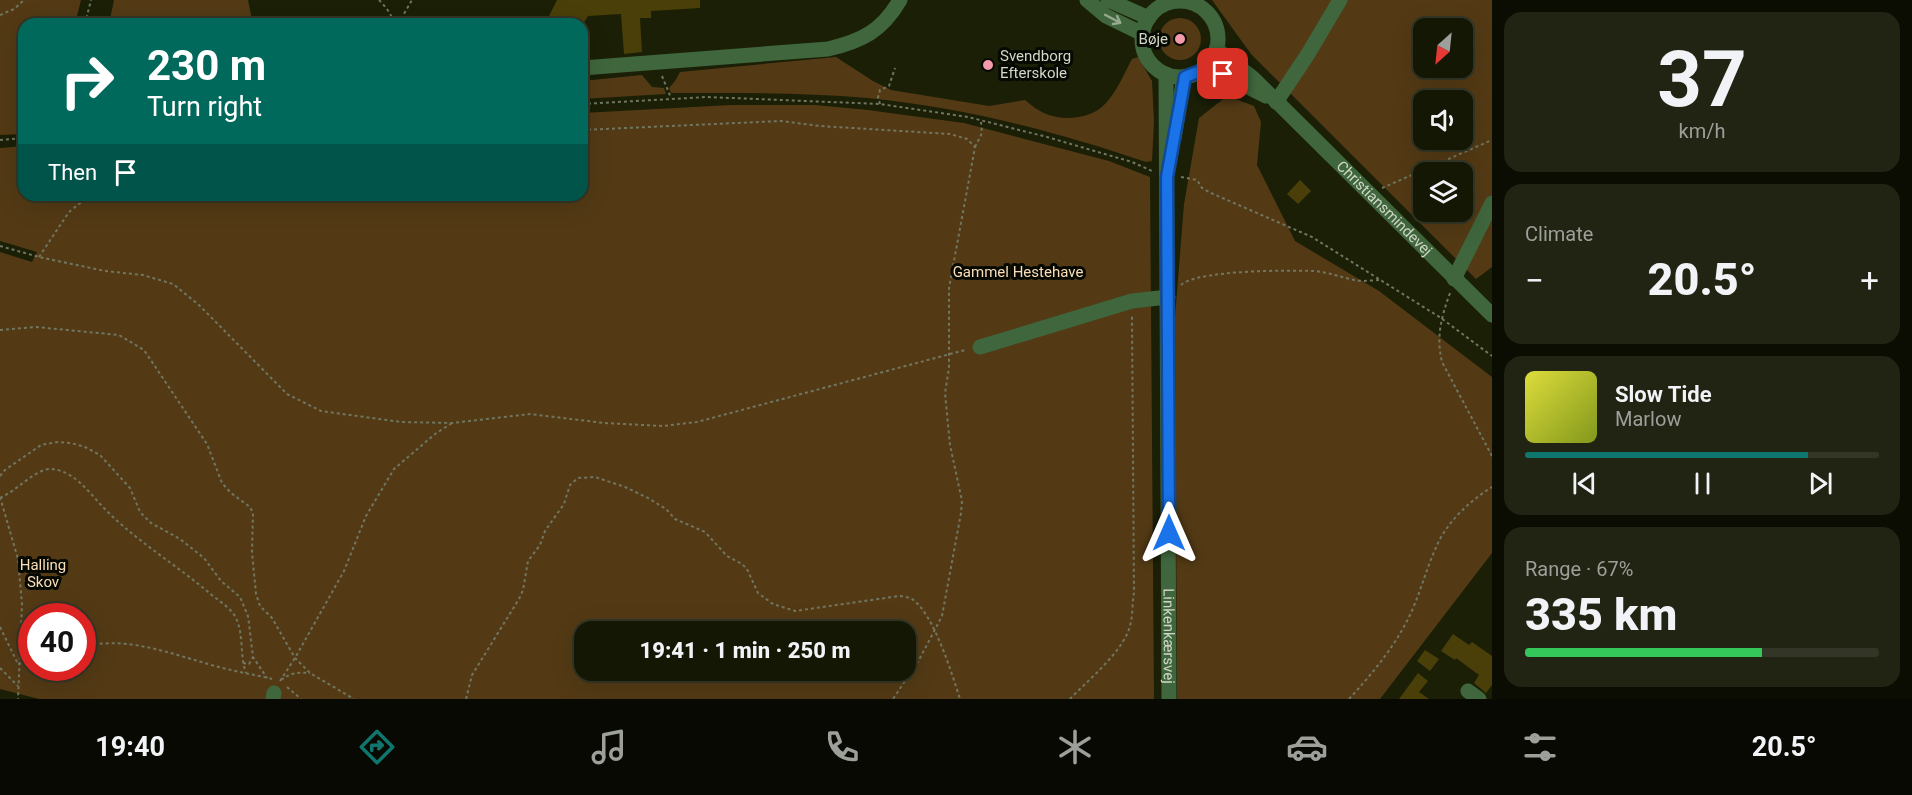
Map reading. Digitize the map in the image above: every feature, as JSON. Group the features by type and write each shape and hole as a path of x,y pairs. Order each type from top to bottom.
{"street":[{"path":"588,68 828,49 853,43 870,34 884,22 900,0"},
{"path":"1087,0 1106,16 1143,34"},
{"path":"1108,0 1162,6 1195,3 1210,16 1218,38 1216,50 1207,66 1200,71 1185,77 1166,75 1147,58 1142,43 1143,34 1162,6"},
{"path":"1276,102 1340,0"},
{"name":"Christiansmindevej","path":"1216,50 1254,79 1492,315"},
{"name":"Christiansmindevej","path":"1207,66 1276,102"},
{"name":"Linkenkærsvej","path":"1166,75 1169,699"},
{"name":"Linkenkærsvej","path":"1167,177 1185,77"},
{"path":"1454,279 1492,203"},
{"path":"980,347 1132,301 1168,297"}],"path":[{"path":"0,15 14,9 24,0"},
{"path":"86,18 91,0"},
{"path":"379,0 392,18"},
{"path":"402,18 412,0"},
{"path":"657,62 671,98"},
{"path":"880,104 878,97 880,90 889,86 895,68"},
{"path":"588,104 707,97 880,104 980,121 1047,137 1132,162 1167,177 1197,180 1211,193 1312,237 1441,318 1492,356"},
{"path":"588,130 781,121 820,126 950,134 967,139 975,147"},
{"path":"893,699 934,633 946,602 962,501 950,445 945,393 949,353 949,288 975,147 982,133 980,121"},
{"path":"0,140 18,138"},
{"path":"1369,193 1492,140"},
{"path":"39,257 69,212 83,201"},
{"path":"0,246 39,257 105,271 143,275 173,284 199,305 287,394 321,411 400,422 452,423 530,414 604,423 663,426 697,422 949,353 980,347"},
{"path":"1168,297 1187,279 1224,274 1314,271 1356,281 1383,280"},
{"path":"1454,279 1441,318 1438,346 1442,362 1492,456"},
{"path":"1070,699 1124,640 1130,626 1134,593 1132,301"},
{"path":"0,330 36,327 119,335 144,350 207,444 222,483 250,507 253,513 252,552 260,606 272,618 295,658 310,674 354,699"},
{"path":"275,691 344,571 366,516 394,469 435,434 452,423"},
{"path":"0,476 41,445 58,442 72,443 100,455 130,488 140,512 152,523 180,539 204,558 221,581 240,597 248,616 253,657 275,691 301,699"},
{"path":"22,603 18,559 0,498 12,493 37,472 48,469 68,473 139,538 231,611 237,620 246,673"},
{"path":"466,699 472,675 519,599 523,590 528,561 564,504 570,484 578,478 595,477 625,487 666,509 675,519 700,528 727,556 747,569 758,593 773,604 795,611 899,596 911,599 924,611 945,652 960,699"},
{"path":"1349,699 1376,669 1407,621 1437,544 1448,526 1463,510 1492,487"},
{"path":"0,627 18,664"},
{"path":"96,646 123,644 172,653 267,678"},
{"path":"243,663 249,664 253,657"},
{"path":"0,668 18,686"},
{"path":"275,691 288,675 310,674"},
{"path":"18,681 18,699"}],"green space":[{"path":"0,0 81,0 76,18 18,18 18,134 0,135"},
{"path":"114,0 248,0 252,18 110,18"},
{"path":"1212,0 1492,0 1492,267 1476,279 1419,222 1473,222 1473,162 1413,162 1413,216 1251,54"},
{"path":"1180,18 1188,19 1195,24 1200,31 1200,47 1195,54 1188,59 1180,60 1172,59 1165,54 1160,47 1159,39 1160,31 1165,24 1172,19"},
{"path":"836,57 891,90 989,106 1025,100 1046,114 1072,118 1087,115 1101,108 1114,93 1132,59 1138,57 1152,81 1154,122 1152,161 1146,162 1043,130 938,107 867,98 818,95 671,93 669,88 680,72"},
{"path":"642,75 652,87 664,88 666,94 588,99 588,80"},
{"path":"1227,96 1254,106 1261,122 1257,165 1295,241 1379,291 1492,377 1492,553 1380,699 1177,699 1175,317 1184,204 1199,118"},
{"name":"Gammel Hestehave","path":"731,105 815,105 868,110 964,123 1109,161 1150,177 1154,699 39,699 0,689 0,252 32,262 37,252 0,241 0,148 18,146 18,201 588,201 588,113"}],"building":[{"path":"557,0 700,0 700,8 651,11 651,18 640,18 642,52 624,54 621,14 588,16 587,18 548,18"},
{"path":"1300,180 1311,191 1298,204 1287,194"},
{"path":"1453,634 1469,645 1472,642 1492,656 1492,685 1486,693 1474,683 1479,675 1456,658 1455,660 1441,651"},
{"path":"1425,650 1439,659 1430,671 1417,661"},
{"path":"1418,673 1428,681 1419,692 1429,699 1399,699"}],"place":[{"name":"Bøje","path":"1180,39"},
{"name":"Svendborg Efterskole","path":"988,65"}],"route":[{"path":"1169,533 1167,177 1185,77 1207,66 1223,74"}],"park label":[{"name":"Halling Skov","path":"43,574"}]}
